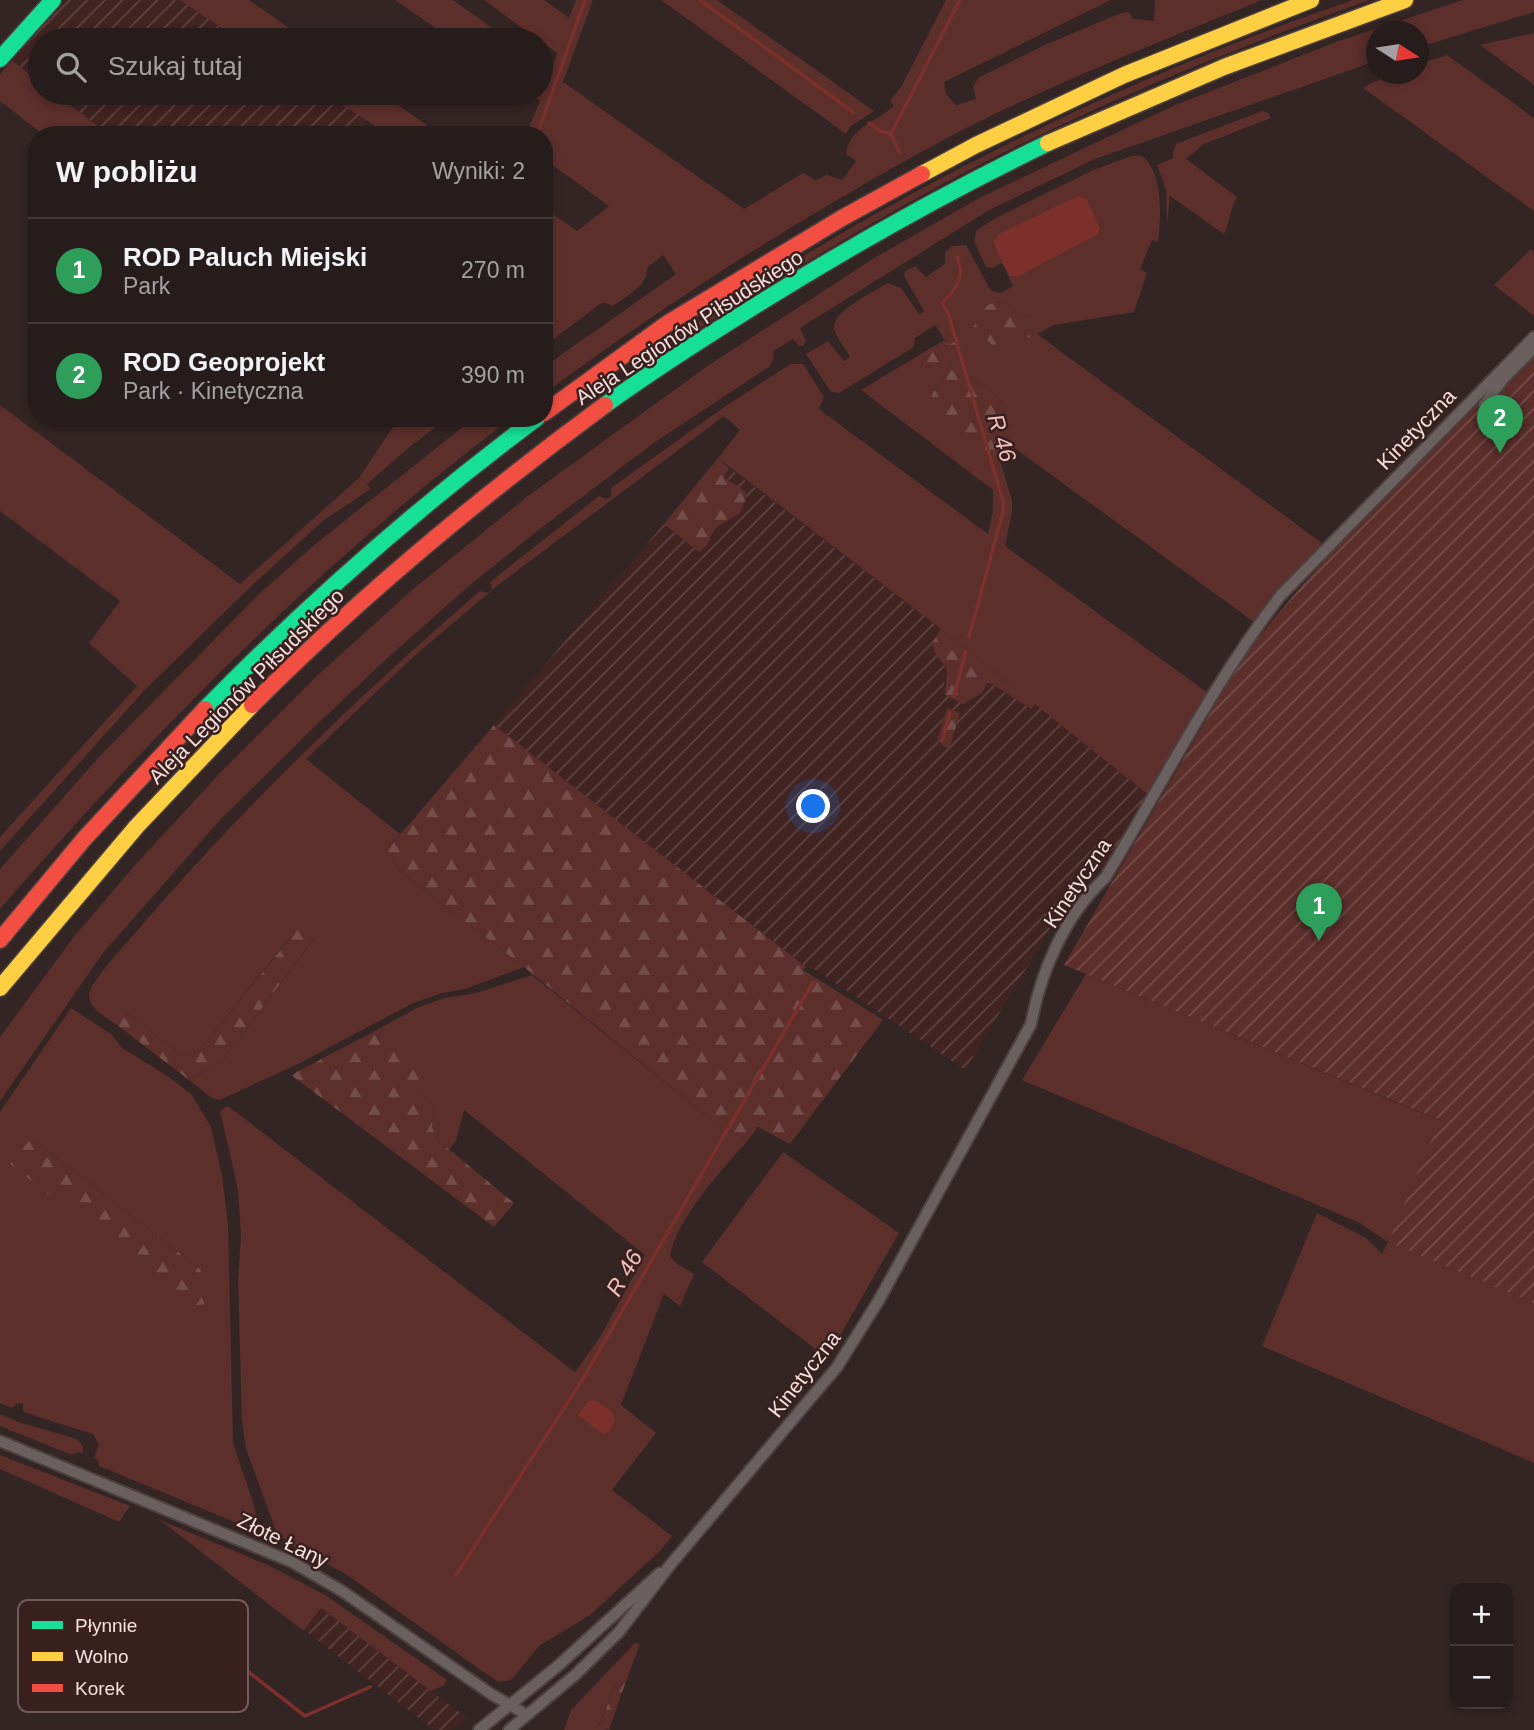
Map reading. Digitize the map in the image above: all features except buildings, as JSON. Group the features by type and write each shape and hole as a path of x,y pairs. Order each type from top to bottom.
{"main road":[{"path":"0,59 53,0"},
{"name":"Aleja Legionów Piłsudskiego","path":"553,406 668,323 842,218 976,145 1124,75 1311,0"},
{"name":"Aleja Legionów Piłsudskiego","path":"0,988 96,871 250,706 383,582 475,505 608,403 685,350 837,256 927,205 1045,145 1188,81 1265,50 1405,0"},
{"name":"Aleja Legionów Piłsudskiego","path":"0,940 109,811 232,682 304,612 398,530 526,427"}],"street":[{"name":"Kinetyczna","path":"509,1730 595,1657 619,1632 671,1564 811,1399 857,1338 1031,1024 1047,968 1072,917 1090,892 1105,878 1247,641 1281,595 1534,337"},
{"name":"Kinetyczna","path":"1484,405 1504,378 1534,348"},
{"name":"Złote Łany","path":"0,1441 292,1562 342,1591 527,1715"},
{"name":"Kinetyczna","path":"479,1730 559,1665 643,1586 671,1564"}],"shaded area":[{"path":"66,0 180,0 221,28 41,28"},
{"path":"28,43 28,73 12,61"},
{"path":"70,105 343,105 367,119 361,126 98,126"},
{"path":"1078,196 1087,199 1100,229 1098,234 1017,277 1010,276 997,252 994,240 999,234"},
{"path":"729,468 941,629 932,643 935,653 947,669 944,685 959,701 964,704 974,700 987,683 1031,709 1035,704 1151,797 1105,872 1091,861 965,1070 816,970 806,967 494,725 664,524 699,552 715,528 721,525 723,476","holes":["947,707 960,713 949,749 937,740"]},
{"path":"595,1400 612,1412 615,1421 609,1432 603,1434 578,1415 589,1401"},
{"path":"321,1608 467,1718 450,1730 434,1730 304,1630"}],"green space":[{"path":"180,0 249,0 289,28 221,28"},
{"path":"395,0 453,0 492,28 436,28"},
{"path":"484,0 544,0 569,18 576,0 593,0 563,82 744,209 803,173 816,180 827,175 842,180 856,161 847,155 846,151 854,135 894,106 890,101 901,87 946,0 1111,0 944,82 946,94 956,105 976,99 973,87 978,78 1045,45 1121,13 1129,12 1133,19 1154,21 1155,0 1262,0 1042,92 956,133 819,211 725,269 553,388 553,361 676,274 663,255 647,268 641,285 630,294 613,306 603,302 553,339 553,214 577,231 609,206 553,166 553,126 530,126 538,105 553,105 553,67 557,53 553,50 553,28 523,28"},
{"path":"661,0 717,0 874,111 851,126 846,134"},
{"path":"1353,0 1369,0 1183,71 1003,153 872,223 660,353 657,350 821,245 993,151 1171,69"},
{"path":"1463,0 1534,0 1534,12 1429,44 1429,21 1400,21"},
{"path":"1366,32 1366,64 1095,159 989,210 800,328 806,341 803,346 799,346 793,339 773,351 774,358 770,366 655,442 541,528 470,585 383,662 221,819 103,953 0,1101 0,1037 73,938 135,865 222,771 319,674 412,590 528,496 709,365 876,257 981,197 1173,106"},
{"path":"1534,33 1534,85 1480,45"},
{"path":"1447,55 1534,118 1534,211 1363,88 1371,84 1429,84 1429,61"},
{"path":"12,61 28,73 28,105 70,105 98,126 32,126 0,101 0,74"},
{"path":"342,105 398,105 428,126 376,126"},
{"path":"1262,111 1268,113 1271,118 1204,144 1186,159 1237,197 1224,234 1170,196 1167,224 1166,190 1157,165 1173,158 1176,144"},
{"path":"1131,156 1142,156 1149,164 1158,184 1158,242 1152,240 1140,269 1147,273 1134,312 1054,325 1037,334 1322,543 1254,622 988,429 1002,400 965,372 958,342 948,345 935,325 915,338 914,347 839,393 831,392 806,354 828,341 844,361 850,357 835,332 835,322 839,315 855,302 888,283 901,288 919,314 924,311 904,276 905,271 915,266 926,277 945,264 945,253 952,246 966,245 991,291 1001,293 1013,286 1002,263 992,268 986,267 974,241 976,231 992,220 1093,170","holes":["1002,301 1018,313 1031,317 980,313 989,304"]},
{"path":"1531,249 1534,252 1534,316 1494,285"},
{"path":"1002,301 1018,313 1031,317 1036,334 1000,351 973,329 983,309"},
{"path":"945,340 948,345 958,341 965,372 1002,400 988,429 1010,444 999,458 981,458 958,444 931,416 932,394 951,366 948,359 929,368 924,352"},
{"path":"1534,344 1534,1303 1388,1242 1440,1120 1064,965 1242,658 1346,536"},
{"path":"924,352 929,368 948,358 951,366 932,394 981,458 999,458 1012,500 1005,546 1208,693 1151,797 941,629 718,458 740,430 724,416 498,585 412,658 306,759 400,834 387,850 401,872 524,967 465,989 442,993 413,1003 300,1063 220,1100 212,1098 189,1080 222,1061 316,936 291,936 200,1050 184,1057 127,1013 117,1025 92,1005 90,991 99,976 170,893 254,803 387,674 480,591 487,593 492,589 490,582 599,496 607,499 611,496 611,488 727,405 791,364 803,364 824,397 819,408 824,413 988,534 993,511 993,490 861,390"},
{"path":"0,405 240,584 359,478 393,427 436,427 367,484 371,489 324,520 248,589 143,692 0,851 0,837 137,686 89,643 120,601 0,511"},
{"path":"463,427 501,427 373,530 243,650 119,777 0,909 0,869 99,757 260,593 318,542"},
{"path":"718,458 729,468 724,477 746,492 745,501 740,513 715,528 707,545 699,552 664,524"},
{"path":"941,629 1035,704 1031,709 987,683 982,693 964,704 945,695 947,669 935,653 932,643"},
{"path":"947,708 960,713 949,750 937,740"},
{"path":"494,725 806,967 803,970 883,1020 790,1144 758,1127 748,1140 710,1119 524,967 401,872 387,850"},
{"path":"299,927 316,936 222,1061 189,1080 117,1025 127,1013 184,1057 200,1050"},
{"path":"1086,974 1441,1121 1388,1242 1360,1223 1022,1080"},
{"path":"532,975 710,1119 748,1140 702,1195 681,1226 670,1256 694,1274 680,1306 664,1294 621,1405 656,1433 612,1490 672,1536 659,1552 590,1615 539,1646 511,1680 498,1682 344,1573 292,1546 276,1531 246,1449 242,1421 238,1280 241,1235 238,1190 220,1111 228,1106 575,1372 600,1337 645,1255 464,1110 456,1140 449,1150 439,1141 432,1127 435,1107 419,1092 421,1074 373,1032 417,1008 444,998 473,994"},
{"path":"71,1008 112,1035 122,1048 169,1077 192,1095 211,1127 222,1175 228,1224 233,1443 253,1502 257,1520 254,1530 99,1466 98,1460 94,1458 99,1445 93,1434 26,1413 23,1411 23,1404 18,1403 12,1408 0,1403 0,1112","holes":["31,1138 200,1269 11,1165"]},
{"path":"373,1032 422,1074 419,1092 435,1107 432,1127 439,1141 514,1203 494,1227 291,1075"},
{"path":"31,1138 200,1269 205,1286 204,1304 194,1306 175,1294 10,1164"},
{"path":"783,1152 899,1233 827,1358 702,1262"},
{"path":"1317,1213 1366,1238 1382,1254 1388,1242 1534,1292 1534,1463 1262,1346"},
{"path":"0,1414 77,1439 83,1446 83,1453 72,1455 0,1426"},
{"path":"0,1455 130,1506 119,1522 0,1469"},
{"path":"160,1520 268,1565 325,1595 447,1680 443,1686 431,1691 321,1608 304,1630 301,1629"},
{"path":"635,1643 640,1644 625,1684 617,1681 599,1725 607,1730 564,1730 571,1710"},
{"path":"617,1681 625,1684 609,1730 599,1726"}],"waterway":[{"path":"553,90 585,0"},
{"path":"700,0 853,112"},
{"name":"R 46","path":"891,134 960,0"},
{"path":"540,126 548,105"},
{"path":"869,123 880,131 891,134"},
{"name":"R 46","path":"891,134 900,153"},
{"name":"R 46","path":"957,257 960,276 952,293 942,303 948,313 1003,501 1003,512 969,637"},
{"name":"R 46","path":"954,696 966,651"},
{"name":"R 46","path":"942,741 950,712"},
{"name":"R 46","path":"456,1575 581,1382 813,982"},
{"path":"248,1672 305,1716 370,1687"}],"traffic: fast":[{"path":"0,59 53,0"},
{"path":"605,405 693,345 820,266 933,202 1048,143"},
{"path":"205,709 365,557 525,427"}],"traffic: slow":[{"path":"922,174 976,145 1124,75 1311,0"},
{"path":"1048,143 1224,67 1405,0"},
{"path":"0,988 137,826 252,705"}],"traffic: jam":[{"path":"553,406 668,323 842,218 922,174"},
{"path":"252,705 336,625 423,548 605,405"},
{"path":"0,940 84,839 205,709"}],"place":[{"name":"ROD Geoprojekt","path":"1500,453"},
{"name":"ROD Paluch Miejski","path":"1319,941"}]}
